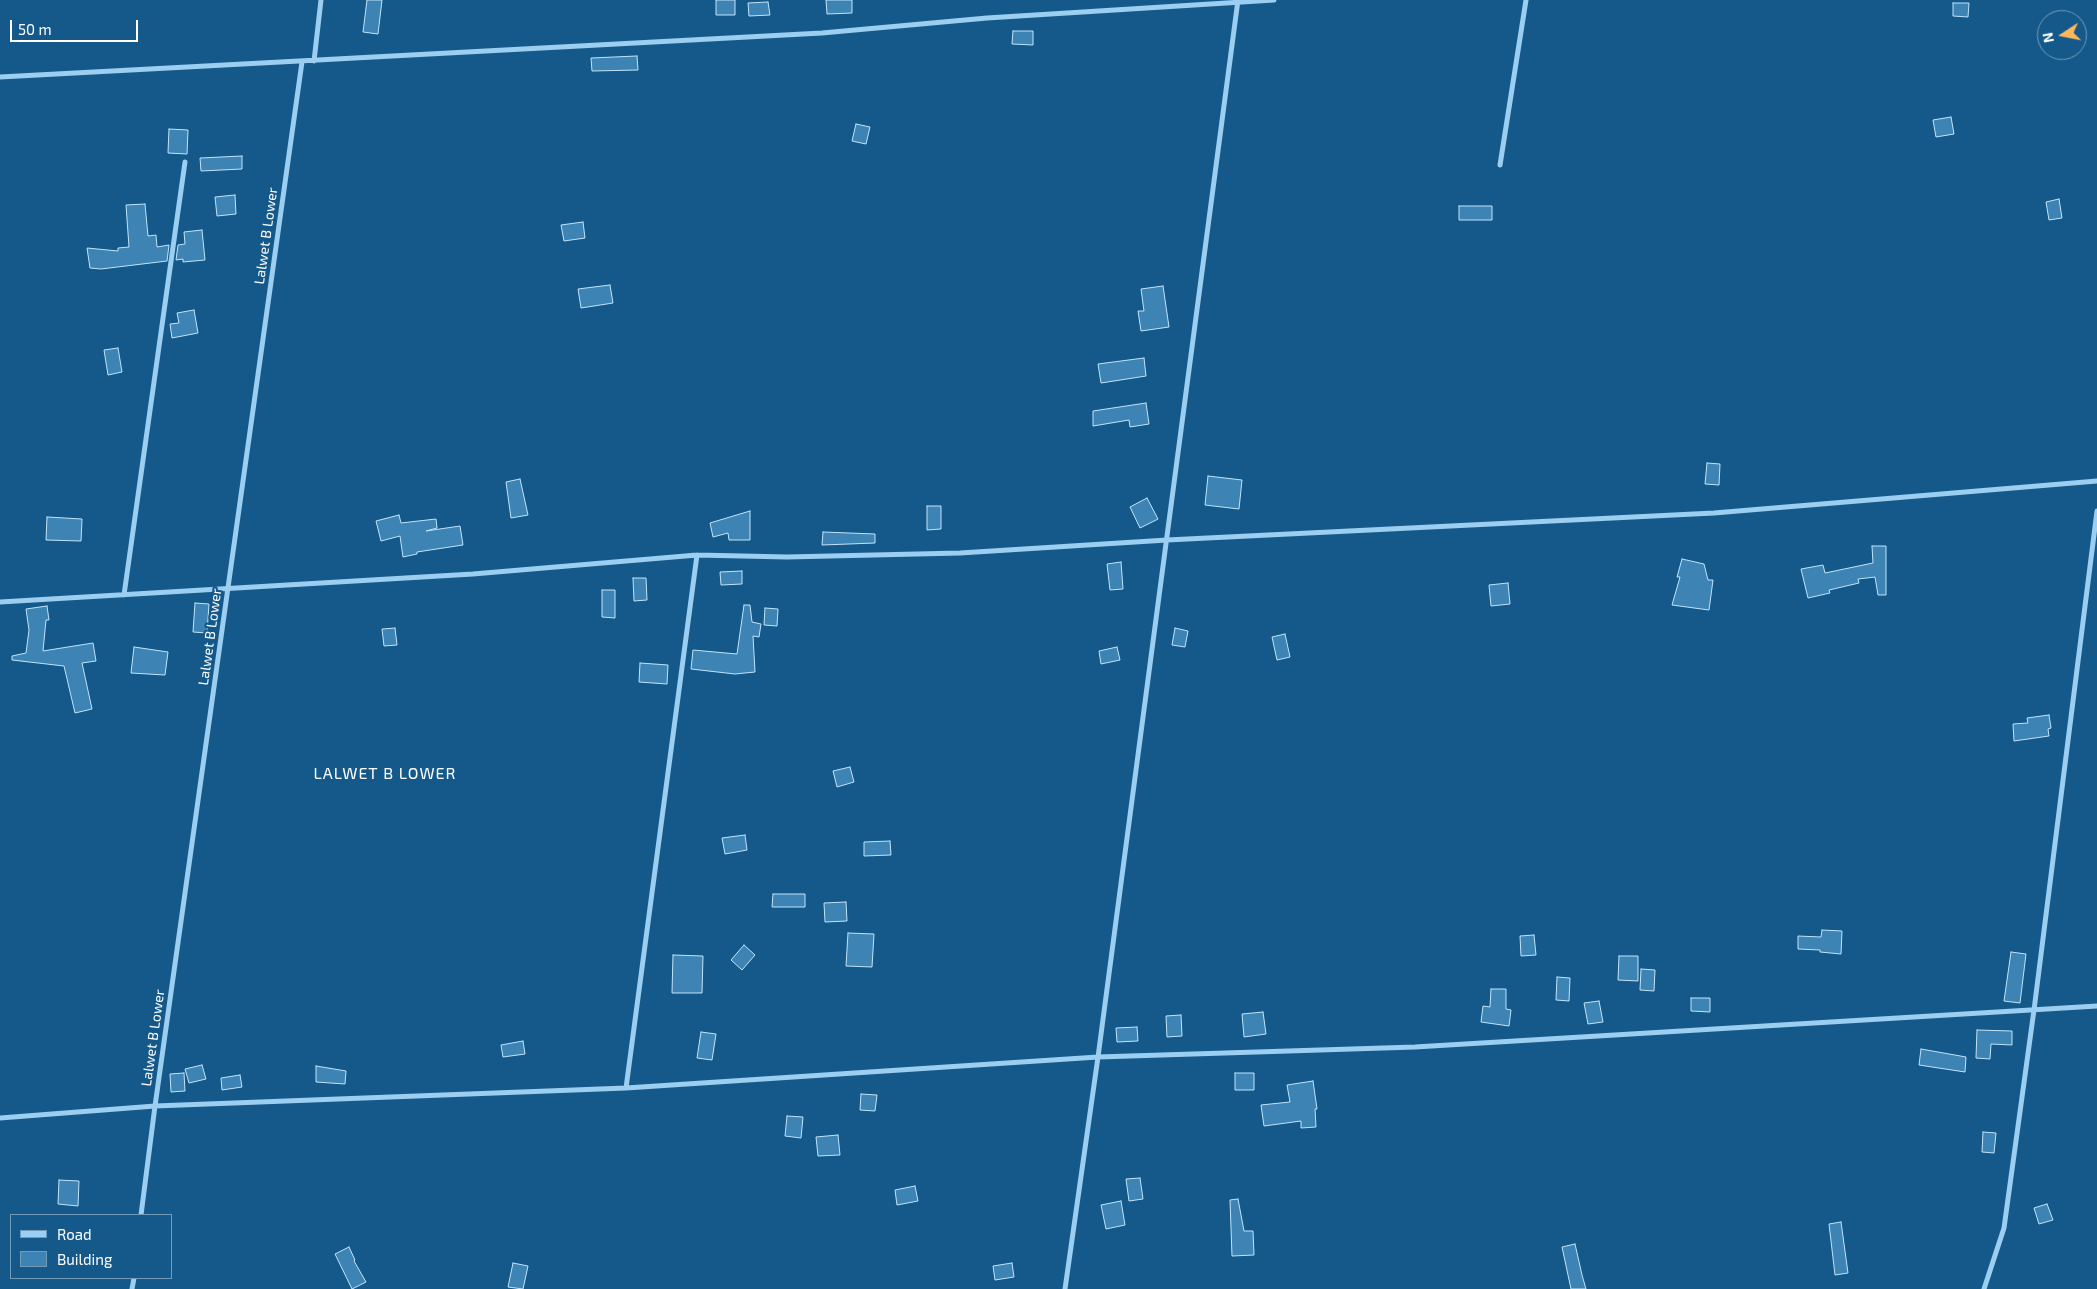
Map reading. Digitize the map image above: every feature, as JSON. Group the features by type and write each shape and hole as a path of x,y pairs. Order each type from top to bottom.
{"street":[{"path":"314,60 321,0"},
{"path":"0,77 822,33 987,18 1274,0"},
{"path":"1500,165 1526,0"},
{"path":"1065,1289 1098,1057 1238,1"},
{"name":"Lalwet B Lower","path":"141,1214 302,62"},
{"path":"124,595 185,162"},
{"path":"0,602 228,587 473,574 697,555 787,557 960,554 1167,540 1714,513 2097,481"},
{"path":"1984,1289 2004,1228 2034,1010 2097,511"},
{"path":"626,1088 697,555"},
{"path":"0,1118 155,1106 626,1088 1098,1057 1415,1047 2097,1006"}],"building":[{"path":"367,0 382,0 378,34 363,32"},
{"path":"716,0 735,0 735,15 716,15"},
{"path":"826,0 852,0 852,13 827,14"},
{"path":"768,2 770,15 749,16 748,3"},
{"path":"1953,3 1969,3 1968,17 1953,16"},
{"path":"1013,31 1033,31 1033,45 1012,44"},
{"path":"637,56 638,70 592,71 591,58"},
{"path":"1951,117 1954,134 1936,137 1933,120"},
{"path":"856,124 870,127 866,144 852,141"},
{"path":"169,129 188,130 187,154 168,153"},
{"path":"242,156 242,169 201,171 200,158"},
{"path":"235,195 236,214 217,216 215,197"},
{"path":"2059,199 2062,218 2049,220 2046,202"},
{"path":"145,204 148,236 156,235 157,247 169,245 167,261 101,269 90,268 87,248 118,251 118,248 129,247 126,205"},
{"path":"1459,206 1492,206 1492,220 1459,220"},
{"path":"583,222 585,238 564,241 561,225"},
{"path":"202,230 205,260 183,262 183,259 176,260 178,245 185,244 184,232"},
{"path":"610,285 613,303 581,308 578,289"},
{"path":"1163,286 1169,327 1141,331 1138,311 1144,311 1141,289"},
{"path":"194,310 198,333 172,338 170,324 179,323 177,313"},
{"path":"118,348 122,372 108,375 104,350"},
{"path":"1144,358 1146,376 1101,383 1098,364"},
{"path":"1146,403 1149,424 1130,427 1129,420 1093,426 1093,411"},
{"path":"1707,463 1720,464 1719,485 1705,484"},
{"path":"1208,476 1242,480 1239,509 1205,505"},
{"path":"520,479 528,515 511,518 506,482"},
{"path":"1147,498 1158,519 1140,528 1130,507"},
{"path":"927,506 941,506 941,529 927,530"},
{"path":"750,511 750,540 729,540 728,533 713,537 710,523"},
{"path":"399,515 401,523 436,519 437,528 426,531 460,526 463,545 417,552 417,554 403,557 400,536 381,541 376,521"},
{"path":"47,517 82,519 81,541 46,540"},
{"path":"823,532 875,534 875,543 822,545"},
{"path":"1872,546 1886,546 1886,595 1878,595 1875,577 1858,579 1859,583 1829,590 1830,593 1808,598 1801,569 1823,565 1825,573 1873,563"},
{"path":"1682,559 1704,564 1708,580 1713,580 1709,610 1672,605 1680,577 1677,577"},
{"path":"1121,562 1123,589 1110,590 1107,564"},
{"path":"742,571 742,584 721,585 720,572"},
{"path":"633,578 646,578 647,600 634,601"},
{"path":"1508,583 1510,604 1491,606 1489,585"},
{"path":"602,590 615,590 615,618 602,617"},
{"path":"195,603 209,604 207,633 193,632"},
{"path":"744,605 750,605 752,622 761,624 759,637 753,636 755,672 735,674 691,669 693,650 737,654"},
{"path":"47,606 49,620 46,620 43,651 93,643 96,661 82,663 92,709 75,713 64,666 12,660 12,656 26,653 29,630 26,609"},
{"path":"765,608 778,609 777,626 764,625"},
{"path":"395,628 397,645 384,646 382,629"},
{"path":"1175,628 1188,631 1185,647 1172,645"},
{"path":"1285,634 1290,657 1277,660 1272,637"},
{"path":"134,647 168,652 165,675 131,673"},
{"path":"1117,647 1120,660 1101,664 1099,651"},
{"path":"640,663 668,665 667,684 639,682"},
{"path":"2049,715 2051,728 2048,729 2049,736 2014,741 2013,724 2028,723 2027,718"},
{"path":"850,767 854,782 837,787 833,771"},
{"path":"745,835 747,850 725,854 722,838"},
{"path":"890,841 891,855 864,856 864,842"},
{"path":"773,894 805,894 805,907 772,907"},
{"path":"846,902 847,921 825,922 824,903"},
{"path":"1822,930 1842,931 1841,954 1820,952 1820,950 1798,949 1798,936 1821,937"},
{"path":"848,933 874,934 872,967 846,966"},
{"path":"1534,935 1536,955 1521,956 1520,936"},
{"path":"744,945 755,955 742,970 731,960"},
{"path":"2011,952 2026,954 2020,1003 2004,1001"},
{"path":"673,955 703,956 702,993 672,993"},
{"path":"1619,956 1638,956 1638,981 1618,980"},
{"path":"1641,969 1655,970 1654,991 1640,990"},
{"path":"1557,977 1570,978 1569,1001 1556,1000"},
{"path":"1491,989 1506,989 1506,1009 1511,1010 1509,1026 1481,1022 1483,1006 1490,1007"},
{"path":"1691,998 1710,998 1710,1012 1691,1011"},
{"path":"1599,1001 1603,1022 1588,1024 1584,1003"},
{"path":"1263,1012 1266,1034 1244,1037 1242,1014"},
{"path":"1181,1015 1182,1036 1167,1037 1166,1016"},
{"path":"1137,1027 1138,1041 1117,1042 1116,1028"},
{"path":"1977,1030 2012,1031 2012,1045 1991,1044 1990,1059 1976,1058"},
{"path":"701,1032 716,1034 712,1060 697,1058"},
{"path":"523,1041 525,1054 503,1057 501,1045"},
{"path":"1921,1049 1966,1057 1965,1072 1919,1065"},
{"path":"202,1065 206,1079 189,1083 185,1069"},
{"path":"316,1066 346,1071 345,1084 316,1082"},
{"path":"184,1073 185,1091 171,1092 170,1074"},
{"path":"1235,1073 1254,1073 1254,1090 1235,1090"},
{"path":"240,1075 242,1087 222,1090 221,1078"},
{"path":"1313,1081 1317,1109 1315,1109 1316,1127 1301,1128 1301,1121 1264,1126 1261,1105 1290,1102 1287,1085"},
{"path":"861,1094 877,1095 875,1111 860,1110"},
{"path":"787,1116 803,1117 801,1138 785,1136"},
{"path":"1983,1132 1996,1133 1994,1153 1982,1152"},
{"path":"838,1135 840,1155 818,1156 816,1137"},
{"path":"1140,1178 1143,1199 1129,1201 1126,1179"},
{"path":"59,1180 79,1181 78,1206 58,1204"},
{"path":"915,1186 918,1201 897,1205 895,1190"},
{"path":"1238,1199 1244,1231 1253,1231 1254,1255 1232,1256 1230,1200"},
{"path":"1121,1201 1125,1225 1106,1229 1101,1205"},
{"path":"2047,1204 2053,1220 2039,1224 2034,1208"},
{"path":"1841,1222 1848,1273 1835,1275 1829,1224"},
{"path":"1575,1244 1586,1289 1571,1289 1562,1247"},
{"path":"349,1247 354,1261 366,1282 352,1289 335,1254"},
{"path":"513,1263 528,1266 523,1289 508,1287"},
{"path":"1012,1263 1014,1277 995,1280 993,1266"}],"district":[{"name":"LALWET B LOWER","path":"385,774"}]}
